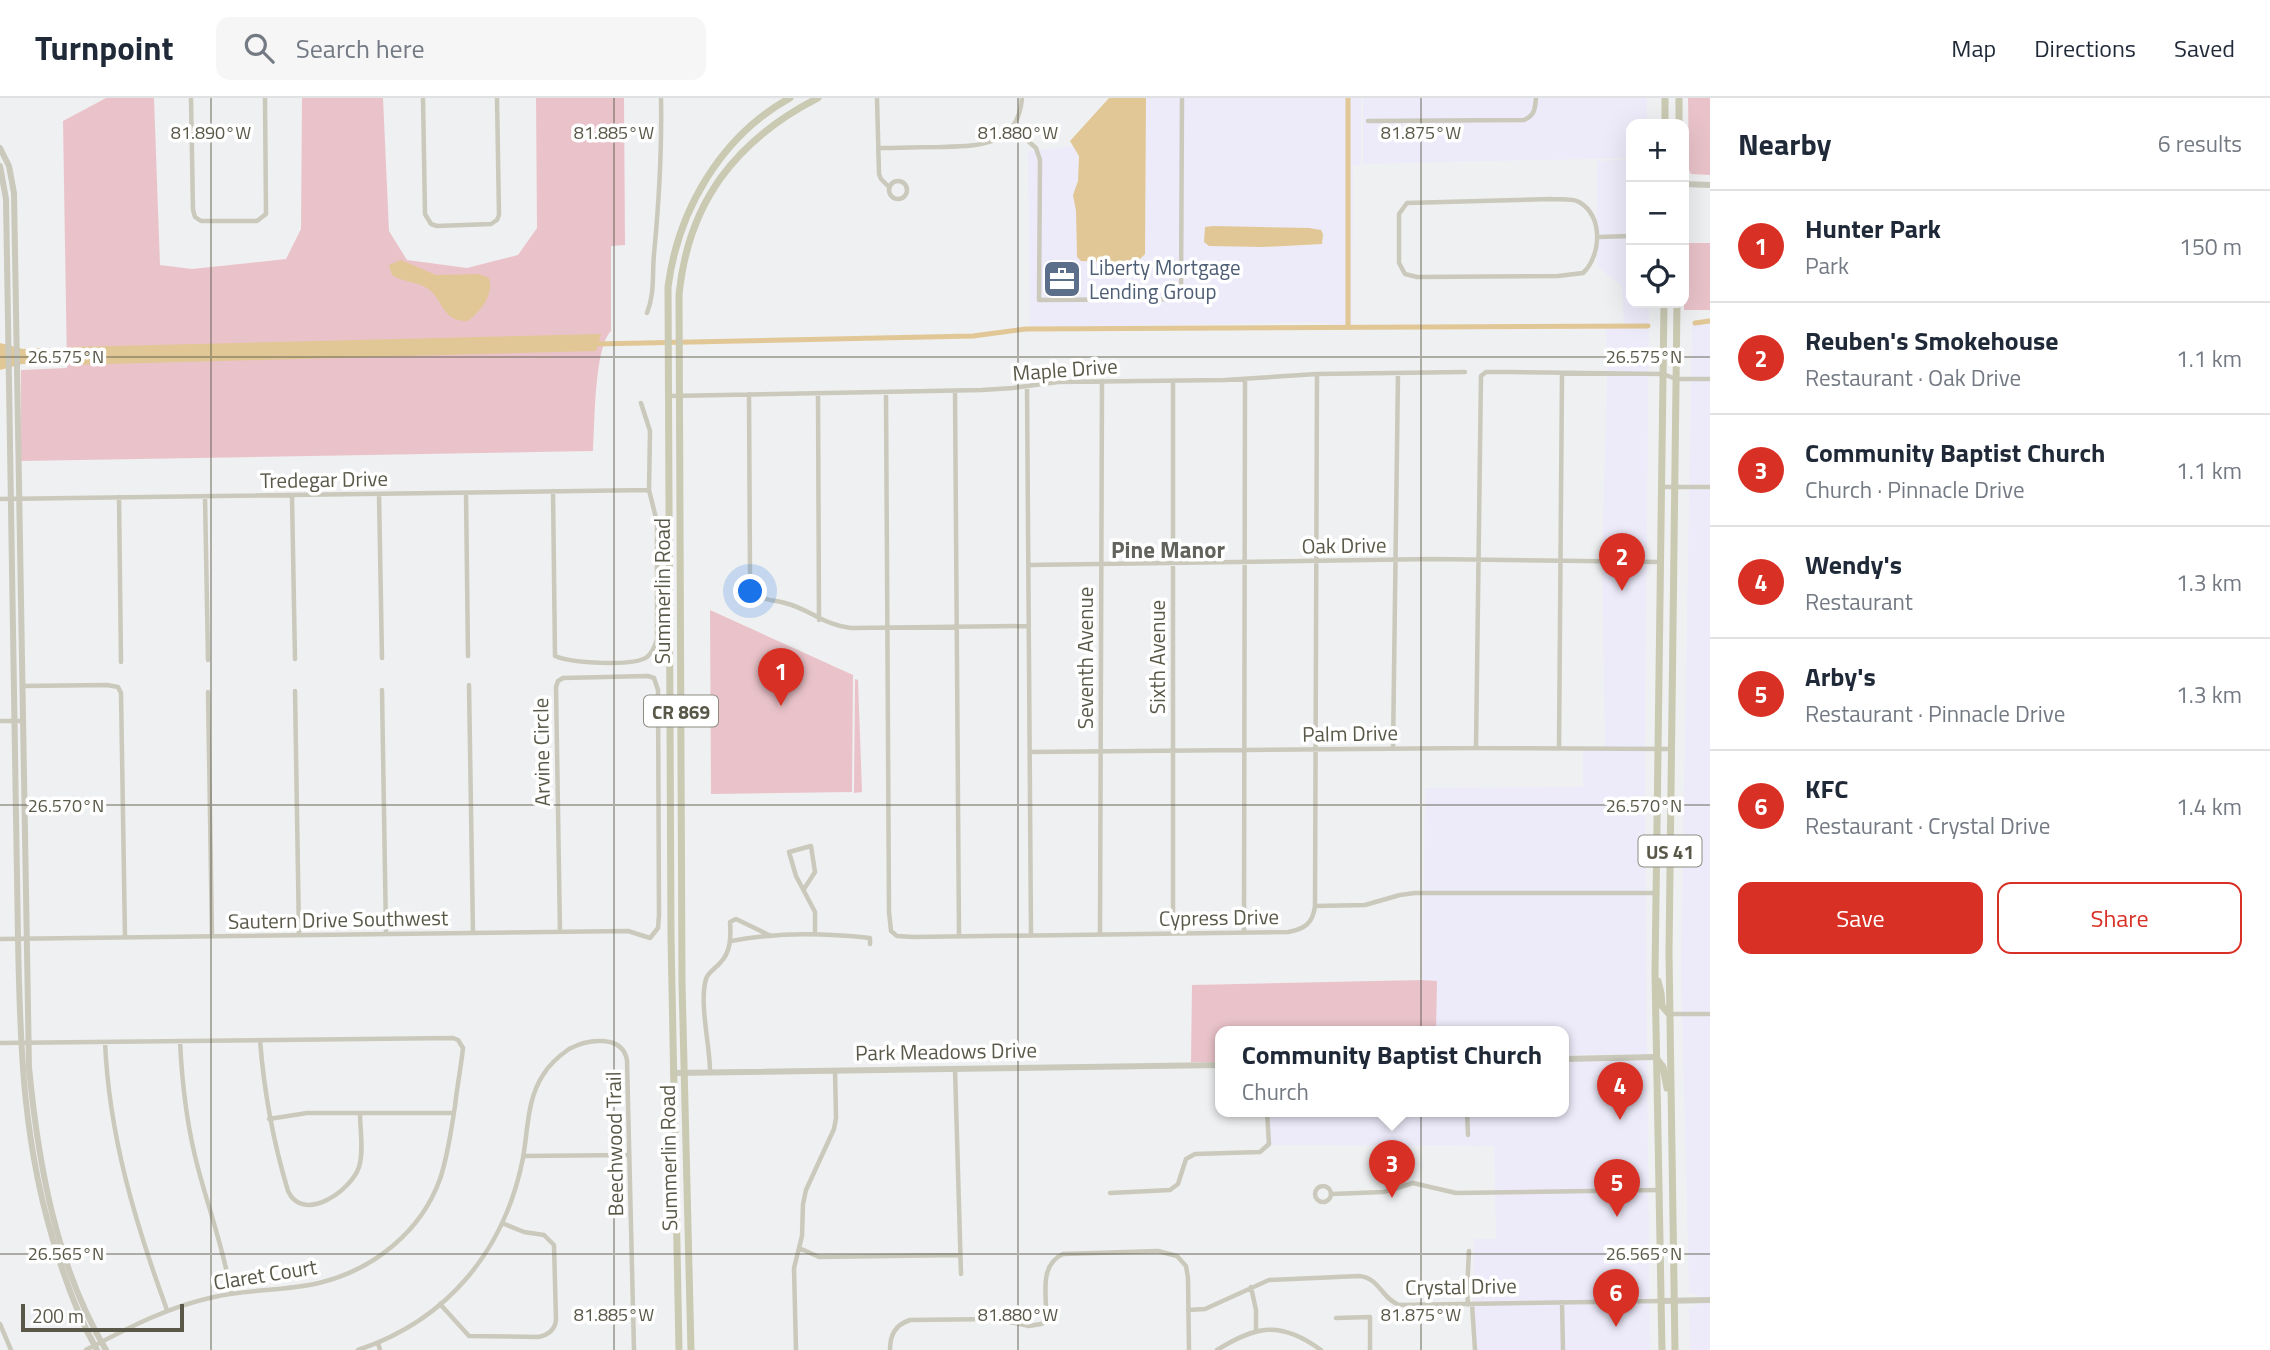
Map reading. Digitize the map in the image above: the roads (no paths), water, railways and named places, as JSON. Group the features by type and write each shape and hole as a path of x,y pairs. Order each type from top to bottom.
{"main road":[{"name":"Summerlin Road","path":"679,1350 673,1073 668,287 671,264 682,227 694,198 710,172 754,125 790,98"},
{"name":"Summerlin Road","path":"691,1350 684,1072 679,295 683,261 697,219 728,167 755,139 786,115 818,98"},
{"path":"1665,98 1665,119"},
{"path":"1679,98 1679,119"},
{"name":"US 41","path":"1662,1350 1655,973 1664,308"},
{"name":"US 41","path":"1675,1350 1669,914 1677,308"},
{"path":"1660,562 1666,566 1673,587"},
{"path":"1656,893 1669,914"},
{"path":"1655,973 1661,993 1661,1006 1669,1014"},
{"path":"1656,1057 1663,1067 1670,1098"}],"street":[{"path":"191,98 193,210 195,217 211,222 257,221 266,214 265,98"},
{"path":"423,98 425,214 431,224 437,226 485,225 497,220 497,98"},
{"path":"647,313 653,295 653,257 661,180 661,98"},
{"path":"877,98 879,174 894,199 900,200 906,194 905,184 899,181 889,187"},
{"path":"879,148 981,145 999,138 1012,127 1017,119 1022,98"},
{"path":"1012,127 1036,148 1040,160 1039,300 1181,299 1182,98"},
{"path":"1368,121 1524,120 1531,117 1535,111 1536,98"},
{"path":"0,148 9,166 8,303 13,370 24,1043 36,1129 51,1204 97,1346 106,1350"},
{"path":"0,166 7,199"},
{"path":"1689,184 1710,185"},
{"path":"1576,200 1590,213 1598,237 1587,269 1576,275 1411,276 1402,270 1399,263 1399,214 1407,203 1576,200"},
{"path":"1598,237 1626,236"},
{"name":"Maple Drive","path":"667,396 956,391 1058,382 1465,372"},
{"path":"1476,747 1481,376 1488,372 1663,374 1676,379 1710,379"},
{"path":"1394,748 1398,373"},
{"path":"1559,748 1562,373"},
{"path":"1317,374 1315,906 1371,905 1415,893 1656,893"},
{"path":"1244,932 1245,379"},
{"name":"Seventh Avenue","path":"1100,934 1102,381"},
{"name":"Sixth Avenue","path":"1173,381 1173,933"},
{"path":"1027,386 1031,936"},
{"path":"956,391 959,936"},
{"path":"886,392 887,628"},
{"path":"818,393 819,620"},
{"path":"749,394 750,576 752,589 757,595 796,606 819,620 837,626 1029,626"},
{"path":"553,491 555,656 574,663 632,662 645,659 654,651 657,639 657,522 649,490 650,431 641,403"},
{"path":"1661,486 1710,487"},
{"name":"Tredegar Drive","path":"0,499 649,490"},
{"path":"466,493 468,656"},
{"path":"379,494 382,658"},
{"path":"205,496 208,660"},
{"path":"292,496 295,659"},
{"path":"119,497 121,662"},
{"path":"15,499 22,686 18,721"},
{"name":"Oak Drive","path":"1029,565 1478,559 1660,562"},
{"name":"Cypress Drive","path":"887,628 889,912 892,933 901,937 1289,932 1308,925 1315,906"},
{"name":"Arvine Circle","path":"560,932 558,681 563,678 648,676 654,678 657,683 658,702 659,915 658,928 650,938"},
{"path":"22,686 107,685 118,687 121,693 125,937"},
{"path":"469,685 473,933"},
{"path":"382,690 386,934"},
{"path":"295,691 299,935"},
{"path":"208,692 212,936"},
{"path":"0,721 18,721"},
{"name":"Palm Drive","path":"1030,752 1476,747 1671,749"},
{"path":"804,889 815,872 811,846 789,852 796,877 815,912 815,934"},
{"path":"710,1071 705,1027 705,983 710,972 724,959 731,941 730,922 736,919 771,936"},
{"name":"Sautern Drive Southwest","path":"0,939 628,931 650,938"},
{"path":"731,941 815,934 870,938 870,944"},
{"path":"1669,1014 1710,1014"},
{"path":"0,1043 260,1040 269,1119 288,1191 294,1201 305,1206 330,1198 354,1177 360,1158 360,1113"},
{"name":"Claret Court","path":"86,1350 167,1310 232,1293 317,1283 356,1270 386,1251 413,1226 434,1193 445,1162 453,1114 463,1048 458,1040 260,1040"},
{"path":"180,1041 184,1094 193,1145 232,1293"},
{"path":"105,1042 110,1101 124,1178 145,1250 167,1310"},
{"name":"Beechwood Trail","path":"358,1350 411,1326 457,1289 481,1260 502,1223 517,1185 532,1098 544,1074 552,1063 568,1050 586,1043 606,1042 618,1044 623,1048 627,1060 634,1350"},
{"path":"1569,1059 1656,1057"},
{"name":"Park Meadows Drive","path":"673,1073 1215,1065"},
{"path":"955,1069 961,1274"},
{"path":"796,1350 794,1268 802,1236 804,1197 835,1124 835,1070"},
{"path":"269,1119 307,1113 453,1114"},
{"path":"1110,1193 1170,1190 1178,1184 1186,1159 1195,1154 1260,1152 1269,1144 1267,1117"},
{"path":"1467,1117 1468,1135"},
{"path":"523,1156 629,1155"},
{"path":"1331,1194 1377,1193 1413,1183 1456,1193 1658,1190"},
{"path":"440,1304 463,1331 473,1338 538,1337 547,1335 552,1329 556,1320 554,1245 544,1235 520,1231 502,1223"},
{"path":"799,1248 819,1257 960,1255"},
{"path":"890,1350 894,1331 899,1325 910,1321 995,1319 1029,1326 1041,1324 1046,1321 1048,1268 1057,1257 1069,1253 1158,1251 1177,1256 1182,1260 1187,1272 1189,1350"},
{"path":"1469,1251 1467,1290 1475,1350"},
{"name":"Crystal Drive","path":"1188,1310 1205,1309 1251,1287 1275,1279 1359,1276 1373,1280 1388,1299 1399,1305 1710,1300"},
{"path":"1251,1287 1256,1310 1256,1330"},
{"path":"1562,1302 1563,1350"},
{"path":"1336,1318 1370,1317 1370,1350"},
{"path":"0,1324 11,1350"},
{"path":"1217,1350 1256,1330 1282,1331 1321,1350"},
{"path":"377,1343 380,1350"}],"waterway":[{"path":"1348,98 1348,326"},
{"path":"1695,323 1710,321"},
{"path":"595,344 973,336 1026,329 1648,326"},
{"path":"45,356 77,355"}],"place":[{"name":"Liberty Mortgage Lending Group","path":"1062,279"},
{"name":"Reuben's Smokehouse","path":"1622,591"},
{"name":"Hunter Park","path":"781,706"},
{"name":"Wendy's","path":"1620,1120"},
{"name":"Community Baptist Church","path":"1392,1198"},
{"name":"Arby's","path":"1617,1217"},
{"name":"KFC","path":"1616,1327"}],"district":[{"name":"Pine Manor","path":"1168,549"}]}
